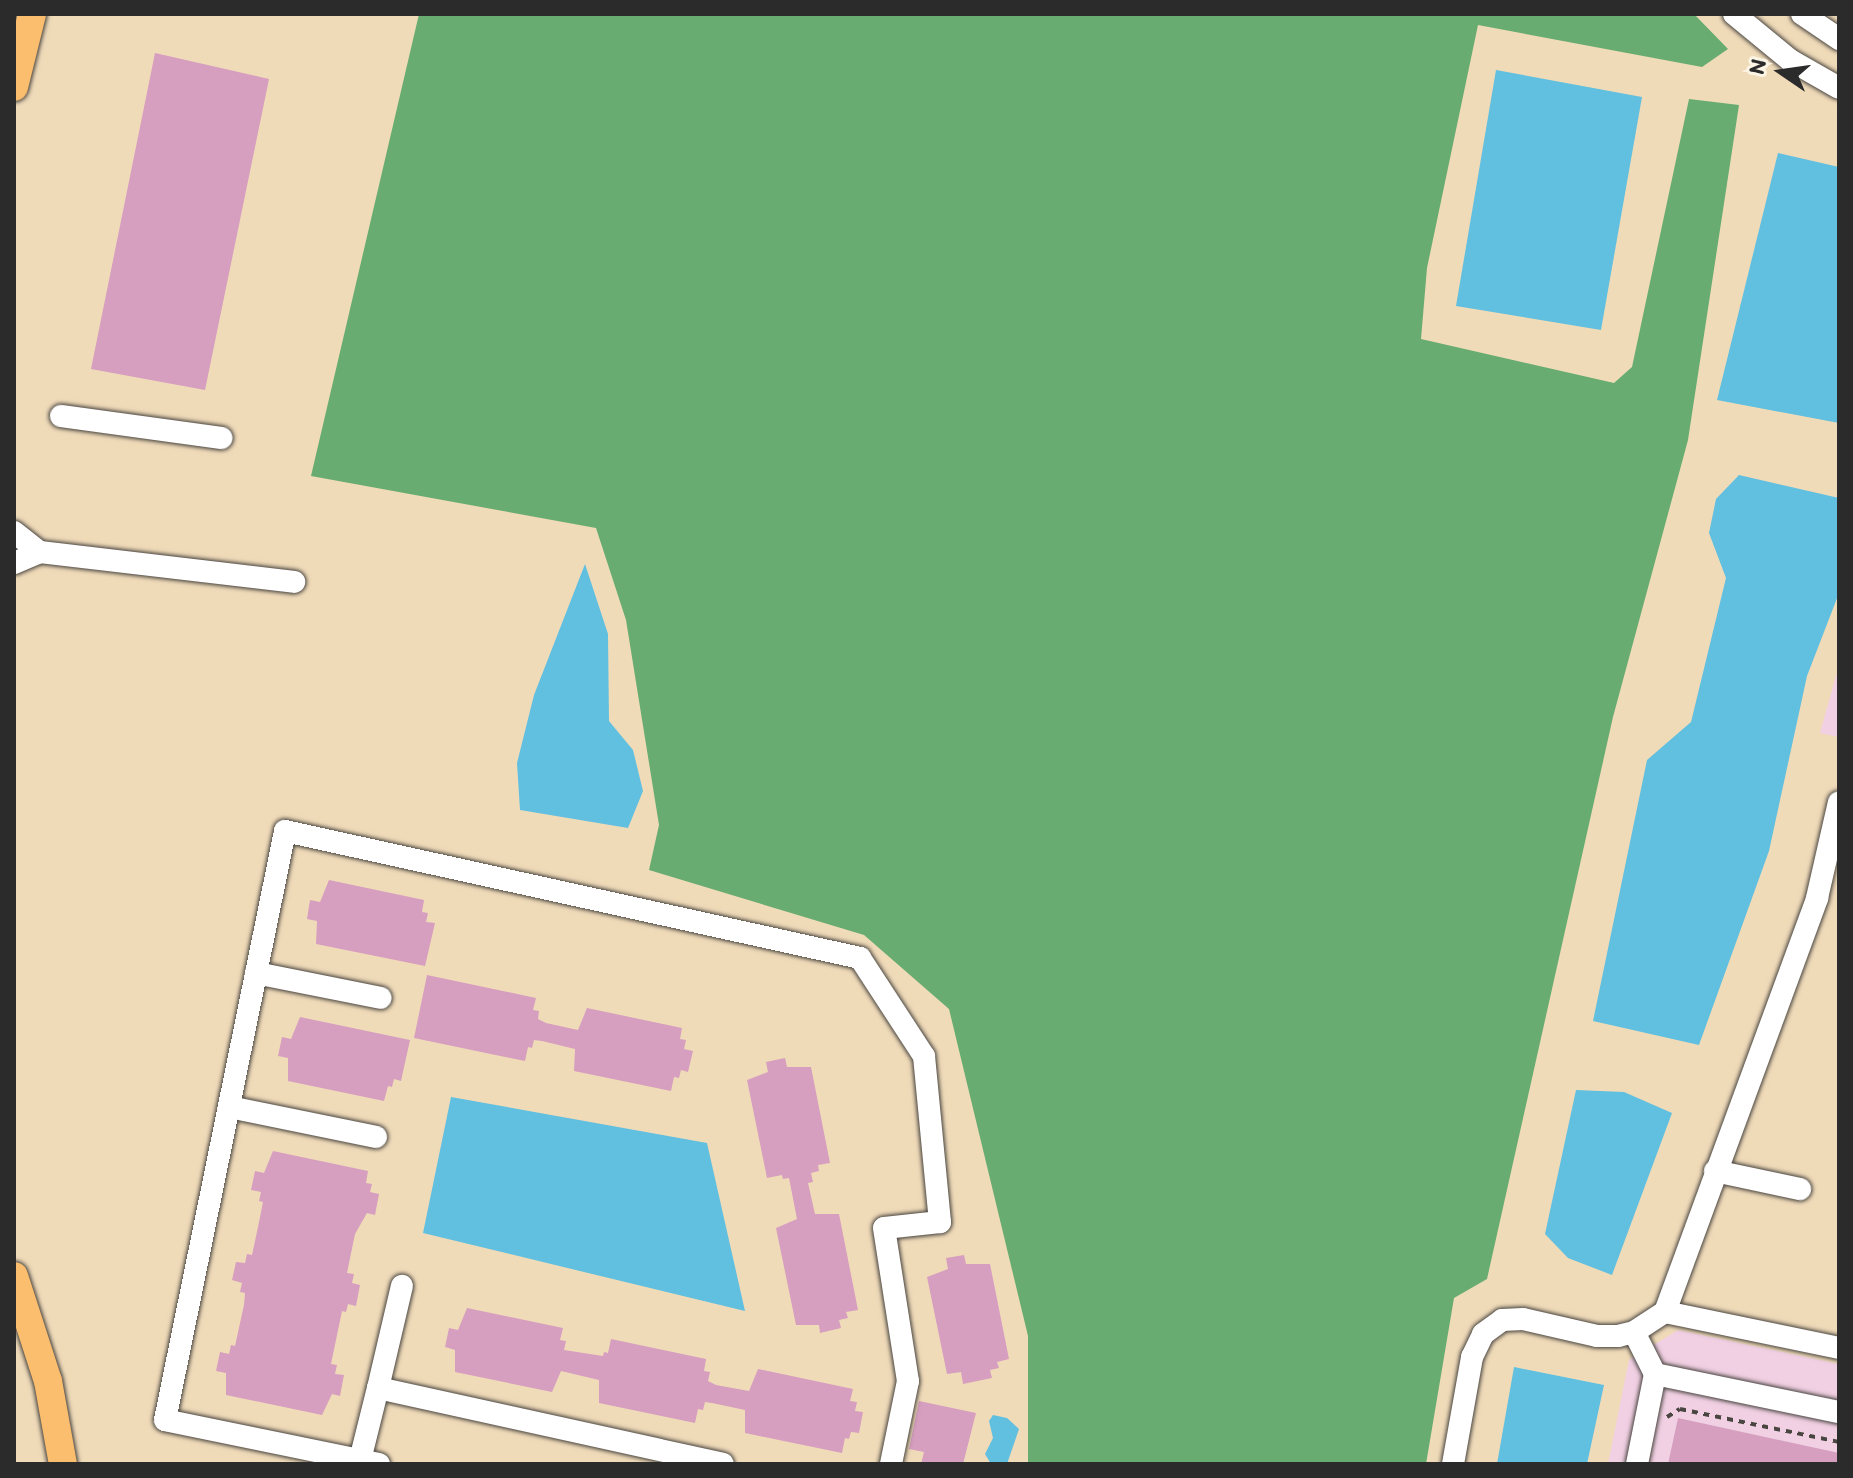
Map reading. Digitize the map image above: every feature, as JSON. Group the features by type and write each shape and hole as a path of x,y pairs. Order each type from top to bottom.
{"main road":[{"path":"14,87 32,14"},
{"path":"14,1276 48,1381 63,1464"}],"street":[{"path":"1734,14 1790,60 1835,85"},
{"path":"1802,14 1839,39"},
{"path":"61,416 222,438"},
{"path":"14,532 40,552"},
{"path":"14,563 40,552 294,582"},
{"path":"1453,1464 1472,1357 1483,1334 1502,1320 1523,1319 1597,1336 1634,1332 1665,1312 1817,898 1839,802"},
{"path":"402,1286 378,1388 369,1462 165,1420 285,831 860,958 924,1056 940,1222 884,1228 908,1381 891,1464"},
{"path":"256,973 381,998"},
{"path":"229,1107 376,1137"},
{"path":"1715,1171 1800,1189"},
{"path":"1665,1312 1839,1348"},
{"path":"1634,1332 1655,1374 1637,1464"},
{"path":"1655,1374 1839,1412"},
{"path":"378,1388 723,1464"}],"path":[{"path":"1655,1424 1680,1409 1839,1442"}],"shaded area":[{"path":"1839,665 1839,737 1820,733"},
{"path":"1678,1330 1839,1364 1839,1464 1608,1464 1629,1360"}],"green space":[{"path":"419,14 1694,14 1728,49 1702,67 1478,25 1427,268 1421,339 1614,383 1632,367 1689,99 1739,105 1688,440 1613,717 1487,1279 1454,1298 1426,1464 1028,1464 1028,1336 949,1009 864,935 649,870 659,825 626,620 596,528 311,476"}],"water":[{"path":"1496,70 1642,97 1601,330 1456,306"},
{"path":"1778,153 1839,167 1839,423 1717,400"},
{"path":"1739,475 1839,498 1839,593 1807,676 1769,851 1699,1045 1593,1021 1647,760 1691,722 1726,578 1709,533 1716,499"},
{"path":"585,564 608,634 609,721 633,750 643,791 628,828 520,810 517,763 534,695"},
{"path":"1576,1090 1624,1092 1672,1113 1612,1275 1568,1258 1545,1234"},
{"path":"451,1097 707,1143 745,1311 423,1233"},
{"path":"1514,1367 1604,1385 1587,1464 1497,1464"},
{"path":"993,1415 1007,1418 1019,1429 1007,1464 991,1464 985,1454 993,1438 989,1421"}],"building":[{"path":"155,53 269,79 205,390 91,369"},
{"path":"329,880 424,900 422,912 428,913 426,922 435,923 425,966 316,944 317,921 307,919 310,900 320,902"},
{"path":"427,975 536,998 533,1010 539,1011 538,1019 578,1030 587,1008 682,1028 680,1039 686,1040 684,1049 693,1051 688,1072 681,1070 679,1078 674,1077 671,1091 574,1071 575,1049 542,1041 534,1040 532,1048 528,1047 525,1061 414,1038"},
{"path":"300,1017 410,1040 401,1081 394,1079 392,1087 388,1086 384,1101 288,1081 288,1058 278,1056 282,1037 291,1039"},
{"path":"785,1058 787,1067 811,1067 830,1163 818,1165 819,1171 811,1173 813,1182 808,1183 815,1214 839,1214 858,1310 846,1312 848,1318 839,1320 841,1328 820,1333 819,1325 796,1325 776,1228 797,1219 789,1178 783,1179 782,1175 767,1178 747,1080 768,1072 766,1062"},
{"path":"273,1151 368,1171 366,1183 372,1184 370,1192 379,1194 375,1215 367,1213 355,1234 347,1273 354,1274 352,1283 360,1285 356,1306 348,1304 346,1312 342,1311 331,1364 337,1365 335,1374 344,1375 340,1396 332,1394 322,1415 226,1395 226,1373 216,1371 220,1352 229,1354 231,1345 235,1346 244,1305 245,1293 240,1292 242,1283 232,1280 236,1262 245,1263 247,1254 252,1255 258,1227 263,1202 259,1201 261,1192 251,1190 255,1171 264,1173"},
{"path":"964,1255 966,1264 990,1264 1009,1359 997,1362 999,1368 990,1370 992,1378 963,1384 961,1372 947,1374 927,1277 948,1269 946,1258"},
{"path":"467,1308 563,1328 560,1340 566,1341 564,1350 603,1356 604,1352 608,1353 611,1339 706,1359 704,1371 710,1372 708,1381 716,1385 749,1391 758,1369 853,1389 850,1401 857,1402 855,1411 863,1412 859,1433 851,1432 849,1439 845,1438 842,1453 745,1433 745,1410 712,1403 705,1402 703,1410 698,1409 695,1423 599,1403 599,1380 561,1371 552,1392 455,1372 455,1350 445,1347 449,1328 458,1330"},
{"path":"919,1401 976,1413 963,1464 921,1464 924,1452 909,1449"},
{"path":"1678,1418 1839,1453 1839,1464 1668,1464"}]}
